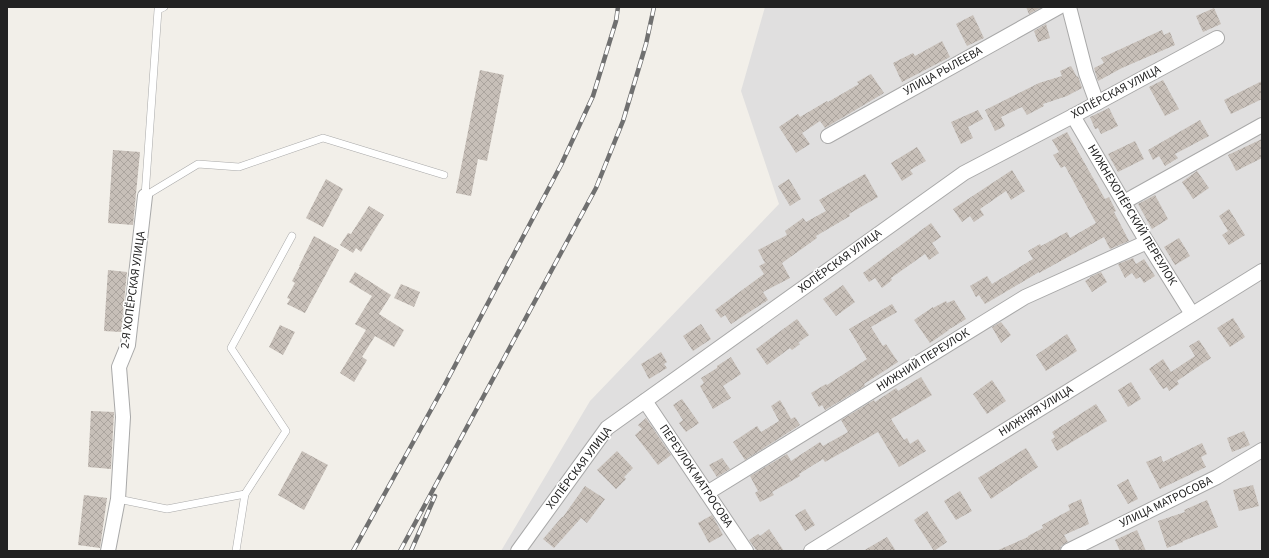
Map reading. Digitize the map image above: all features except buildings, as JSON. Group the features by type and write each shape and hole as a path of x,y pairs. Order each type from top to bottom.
{"street":[{"name":"УЛИЦА РЫЛЕЕВА","path":"828,136 1059,7"},
{"path":"1069,7 1086,73 1097,103"},
{"name":"ХОПЁРСКАЯ УЛИЦА","path":"518,551 607,428 964,173 1074,116 1217,38"},
{"name":"НИЖНЕХОПЁРСКИЙ ПЕРЕУЛОК","path":"1074,116 1147,242 1192,314"},
{"path":"1124,202 1262,125"},
{"name":"2-Я ХОПЁРСКАЯ УЛИЦА","path":"108,551 118,500 123,417 119,367 128,345 145,196"},
{"name":"НИЖНИЙ ПЕРЕУЛОК","path":"707,493 1025,296 1147,242"},
{"name":"НИЖНЯЯ УЛИЦА","path":"811,551 1262,271"},
{"name":"ПЕРЕУЛОК МАТРОСОВА","path":"645,401 746,551"},
{"name":"УЛИЦА МАТРОСОВА","path":"1068,551 1217,477 1262,450"}],"lane":[{"path":"145,196 158,10 164,7"},
{"path":"145,196 198,164 239,167 323,138 444,175"},
{"path":"236,551 244,494 286,431 231,348 292,236"},
{"path":"118,500 167,509 244,494"}],"shaded area":[{"path":"765,7 1262,7 1262,551 501,551 590,401 779,204 741,91"}],"railway":[{"path":"353,551 442,390 561,165 593,96 616,21 618,7"},
{"path":"400,551 596,188 623,121 646,44 654,7"},
{"path":"411,551 435,496"}]}
